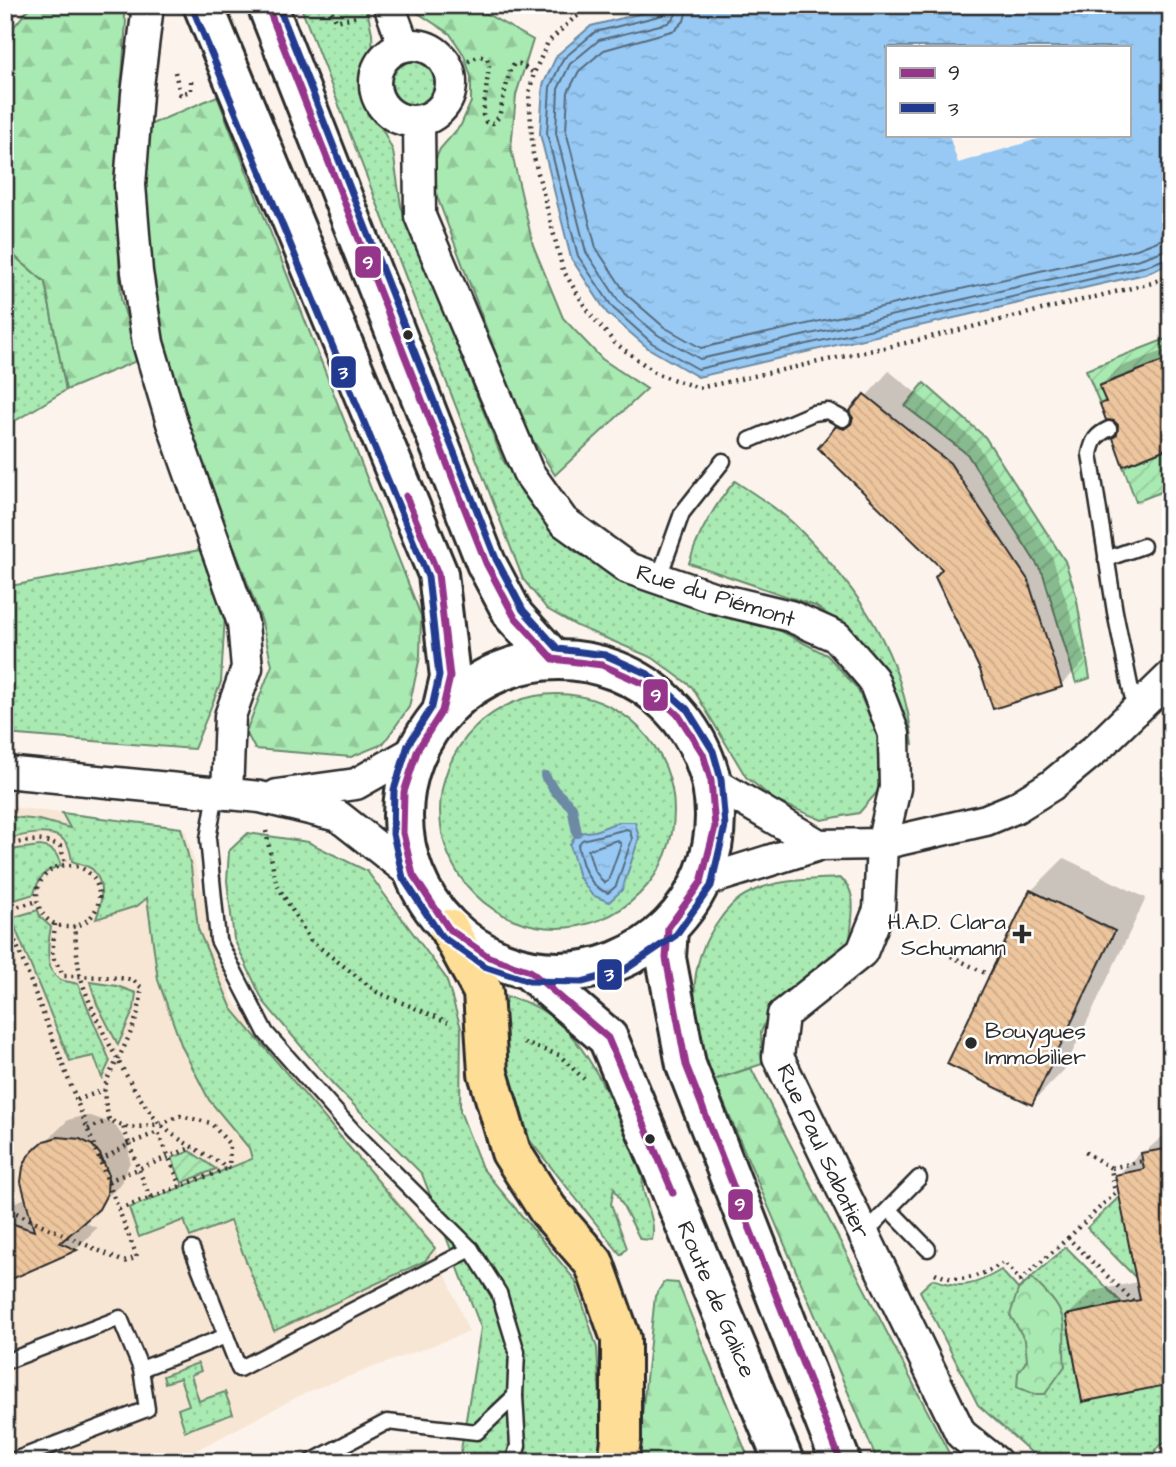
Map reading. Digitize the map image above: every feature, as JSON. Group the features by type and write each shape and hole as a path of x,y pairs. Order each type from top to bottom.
{"highway":[{"path":"449,929 483,992 488,1073 511,1152 548,1210 594,1263 621,1339 621,1440 618,1462"}],"main road":[{"path":"203,5 438,574 450,677 442,711"},
{"path":"267,5 486,563 514,616 553,659"},
{"path":"553,659 602,665 644,684 680,716 703,754 711,781 715,827 701,882 668,928 618,962 581,972 530,971 489,957 449,929 414,875 403,833 404,792 418,749 442,711 470,687 510,667 553,659"},
{"path":"668,928 666,958 686,1065 841,1462"},
{"name":"Route de Galice","path":"530,971 608,1038 784,1462"}],"street":[{"path":"144,5 147,14 130,185 137,272 148,344 172,423 243,623 247,668 230,716 222,794"},
{"path":"389,5 404,46"},
{"path":"415,45 429,48 440,55 449,70 451,89 445,103 436,113 419,121 402,120 391,114 380,102 376,91 377,69 392,51 415,45"},
{"name":"Rue du Piémont","path":"419,121 420,216 528,472 564,521 628,568 715,597 790,616 837,637 873,679 894,734 895,788 882,844"},
{"path":"701,882 819,845 882,844 986,820 1015,808 1052,785 1098,747 1169,681"},
{"path":"260,797 356,784 418,749"},
{"path":"5,772 260,797 338,816 414,875"},
{"path":"711,781 819,845"},
{"name":"Rue Paul Sabatier","path":"882,844 879,909 862,952 783,1015 778,1057 961,1434 996,1462"}],"lane":[{"path":"750,440 813,413 828,411 843,419"},
{"path":"1109,429 1098,434 1092,442 1090,454 1106,559 1135,710"},
{"path":"658,580 682,513 723,461"},
{"path":"1106,559 1143,545"},
{"path":"222,794 208,839 218,940 266,1033 353,1131 471,1249 499,1293 517,1352 515,1396 518,1446 513,1462"},
{"path":"863,1235 919,1178"},
{"path":"889,1209 928,1249"},
{"path":"191,1250 239,1369 471,1249"},
{"path":"5,1362 120,1318 141,1369 147,1409 9,1462"},
{"path":"141,1369 226,1336"},
{"path":"311,1462 387,1422 477,1432 515,1396"}],"path":[{"path":"329,5 335,21"},
{"path":"596,5 574,18 548,42 534,73 529,93 533,155 563,270 589,313 615,343 657,374 699,388 923,338 1152,283 1171,275"},
{"path":"817,10 826,5"},
{"path":"449,70 480,57 487,58 489,66 483,115 486,122 493,122 499,117 510,70 514,64 520,64 534,73"},
{"path":"5,846 29,840 48,840 60,846 66,865"},
{"path":"66,865 86,870 98,887 97,908 83,923 74,926 55,924 40,910 38,901 41,881 47,873 66,865"},
{"path":"5,1208 124,1262 137,1257 5,912 38,901"},
{"path":"55,924 52,956 64,976 132,980 141,987 137,1016 111,1069 104,1090 109,1120"},
{"path":"74,926 81,976 102,1028 137,1093 161,1125 229,1168"},
{"path":"951,956 989,975"},
{"path":"77,1100 104,1090"},
{"path":"88,1129 109,1120 129,1128 161,1125 180,1116 211,1123 230,1145 229,1168"},
{"path":"122,1125 150,1198"},
{"path":"100,1161 129,1144 158,1132 161,1125"},
{"path":"158,1132 181,1186"},
{"path":"108,1181 194,1146"},
{"path":"1085,1152 1111,1168 1143,1161"},
{"path":"120,1209 229,1168"},
{"path":"1020,1281 1115,1193 1111,1168"},
{"path":"1068,1238 1133,1301"}],"shaded area":[{"path":"5,806 185,828 232,999 342,1136 432,1240 469,1332 307,1392 174,1462 5,1462"}],"green space":[{"path":"32,5 120,5 126,21 115,178 121,299 139,360 66,390 45,282 5,248 5,37"},
{"path":"300,5 366,5 372,33 373,56 366,78 364,102 379,122 393,151 401,206 503,460 534,509 574,551 637,585 700,609 777,629 827,655 857,688 877,733 879,790 859,813 822,820 776,801 746,777 692,687 653,658 577,626 547,609 523,579"},
{"path":"411,5 471,5 533,40 516,95 511,149 533,245 563,318 602,359 647,389 555,475 521,421 435,191 433,165 440,149 461,125 471,102 471,77 464,55 450,34 415,11"},
{"path":"413,62 428,68 434,83 428,98 413,104 398,98 392,83 398,68"},
{"path":"217,96 421,616 420,657 409,707 383,744 351,757 255,749 246,732 272,665 261,619 164,360 145,219 147,126"},
{"path":"5,248 45,282 66,390 5,427"},
{"path":"1171,337 1171,358 1100,385 1106,401 1100,404 1086,370"},
{"path":"924,383 985,437 1065,561 1076,595 1090,678 1076,683 1043,574 967,454 905,406"},
{"path":"1171,447 1171,488 1136,502 1123,466"},
{"path":"735,481 796,526 859,599 875,625 900,681 913,745 900,708 878,666 851,630 815,606 689,563 708,519"},
{"path":"200,550 225,615 221,682 194,749 5,734 5,587"},
{"path":"557,694 602,703 622,714 647,737 665,766 674,811 665,856 654,876 631,901 602,919 557,928 512,919 492,908 467,885 449,856 440,811 449,766 460,746 483,721 512,703"},
{"path":"62,813 181,828 191,867 198,929 232,1009 435,1248 425,1261 274,1331 230,1221 190,1237 184,1220 139,1237 129,1208 252,1159 249,1148 209,1100 182,1047 158,980 147,898 137,906 96,919 101,900 97,875 91,868 72,861 69,848 62,838 38,833 5,840 5,816 39,820 70,828"},
{"path":"248,833 308,842 367,871 446,978 461,1028 460,1111 482,1168 575,1280 597,1348 602,1433 597,1462 459,1462 481,1328 422,1174 333,1084 263,1001 234,939 227,881 229,851"},
{"path":"40,846 54,852 61,866 43,876 34,894 5,903 5,853"},
{"path":"839,878 846,883 852,897 850,941 774,1002 761,1032 762,1064 714,1080 701,1039 695,999 695,979 706,941 728,909 740,898 759,888 804,880"},
{"path":"38,910 40,917 51,927 48,956 52,970 61,980 78,984 110,1061 102,1078 94,1056 70,1061 11,918"},
{"path":"90,982 117,986 136,993 134,1009 118,1045 97,1004"},
{"path":"507,997 528,1003 547,1013 577,1042 589,1060 642,1167 643,1190 652,1222 652,1240 640,1239 614,1188 611,1204 627,1248 621,1255 512,1118 501,1047"},
{"path":"751,1068 954,1462 878,1462 714,1080"},
{"path":"190,1151 216,1169 182,1183 172,1158"},
{"path":"1120,1196 1136,1278 1087,1228"},
{"path":"1066,1247 1122,1303 1066,1315 1082,1401 1171,1384 1171,1437 1155,1450 1160,1462 1042,1462 978,1405 920,1291 933,1279 952,1284 968,1284 1001,1270 1018,1289"},
{"path":"1032,1278 1056,1305 1064,1325 1065,1366 1045,1394 1034,1394 1017,1387 1018,1373 1027,1360 1025,1340 1010,1315 1018,1290"},
{"path":"664,1282 678,1283 750,1462 637,1462 655,1296"},
{"path":"198,1363 201,1371 191,1375 199,1401 225,1392 233,1414 185,1431 178,1409 189,1405 180,1378 165,1383 163,1376"}],"water":[{"path":"674,5 1171,5 1171,263 1145,274 698,377 648,348 607,313 571,258 540,134 543,85 557,55 591,26"},
{"path":"618,822 635,822 639,838 622,890 609,902 592,895 579,877 570,845 577,833 595,831"}],"pier":[{"path":"949,136 1041,138 958,163"}],"building":[{"path":"1171,358 1171,447 1123,466 1113,438 1117,434 1118,425 1114,421 1106,420 1100,404 1106,402 1099,386"},
{"path":"864,394 950,463 1028,580 1062,687 993,709 980,670 935,577 942,569 818,448 836,426 844,429 851,424 853,418 849,412"},
{"path":"1030,890 1115,931 1032,1105 947,1064"},
{"path":"58,1137 80,1139 92,1145 100,1154 108,1173 107,1194 99,1209 60,1243 77,1250 5,1282 5,1221 34,1231 21,1182 23,1167 28,1156 44,1141"},
{"path":"1171,1148 1171,1384 1082,1402 1066,1315 1140,1300 1115,1175 1144,1169 1141,1153"}],"waterway":[{"path":"545,776 555,791 572,807 577,833"}],"transit line":[{"name":"9","path":"267,5 486,563 514,616 553,659 602,665 644,684 679,716 703,754 711,781 715,827 701,882 668,928 666,958 686,1065 841,1462"},
{"name":"3","path":"193,9 428,577 439,676 432,707 408,745 394,790 393,834 403,878 441,936 484,966 529,981 582,982 623,971 676,935 711,886 725,826 721,779 713,751 687,709 648,674 605,655 558,649 523,610 496,559 278,5"},
{"name":"9","path":"406,496 438,574 450,677 442,711 418,749 404,792 403,833 413,875 449,929 489,957 530,971 608,1038 673,1193"}],"place":[{"name":"H.A.D. Clara Schumann","path":"1022,934"},
{"name":"Bouygues Immobilier","path":"971,1043"}]}
